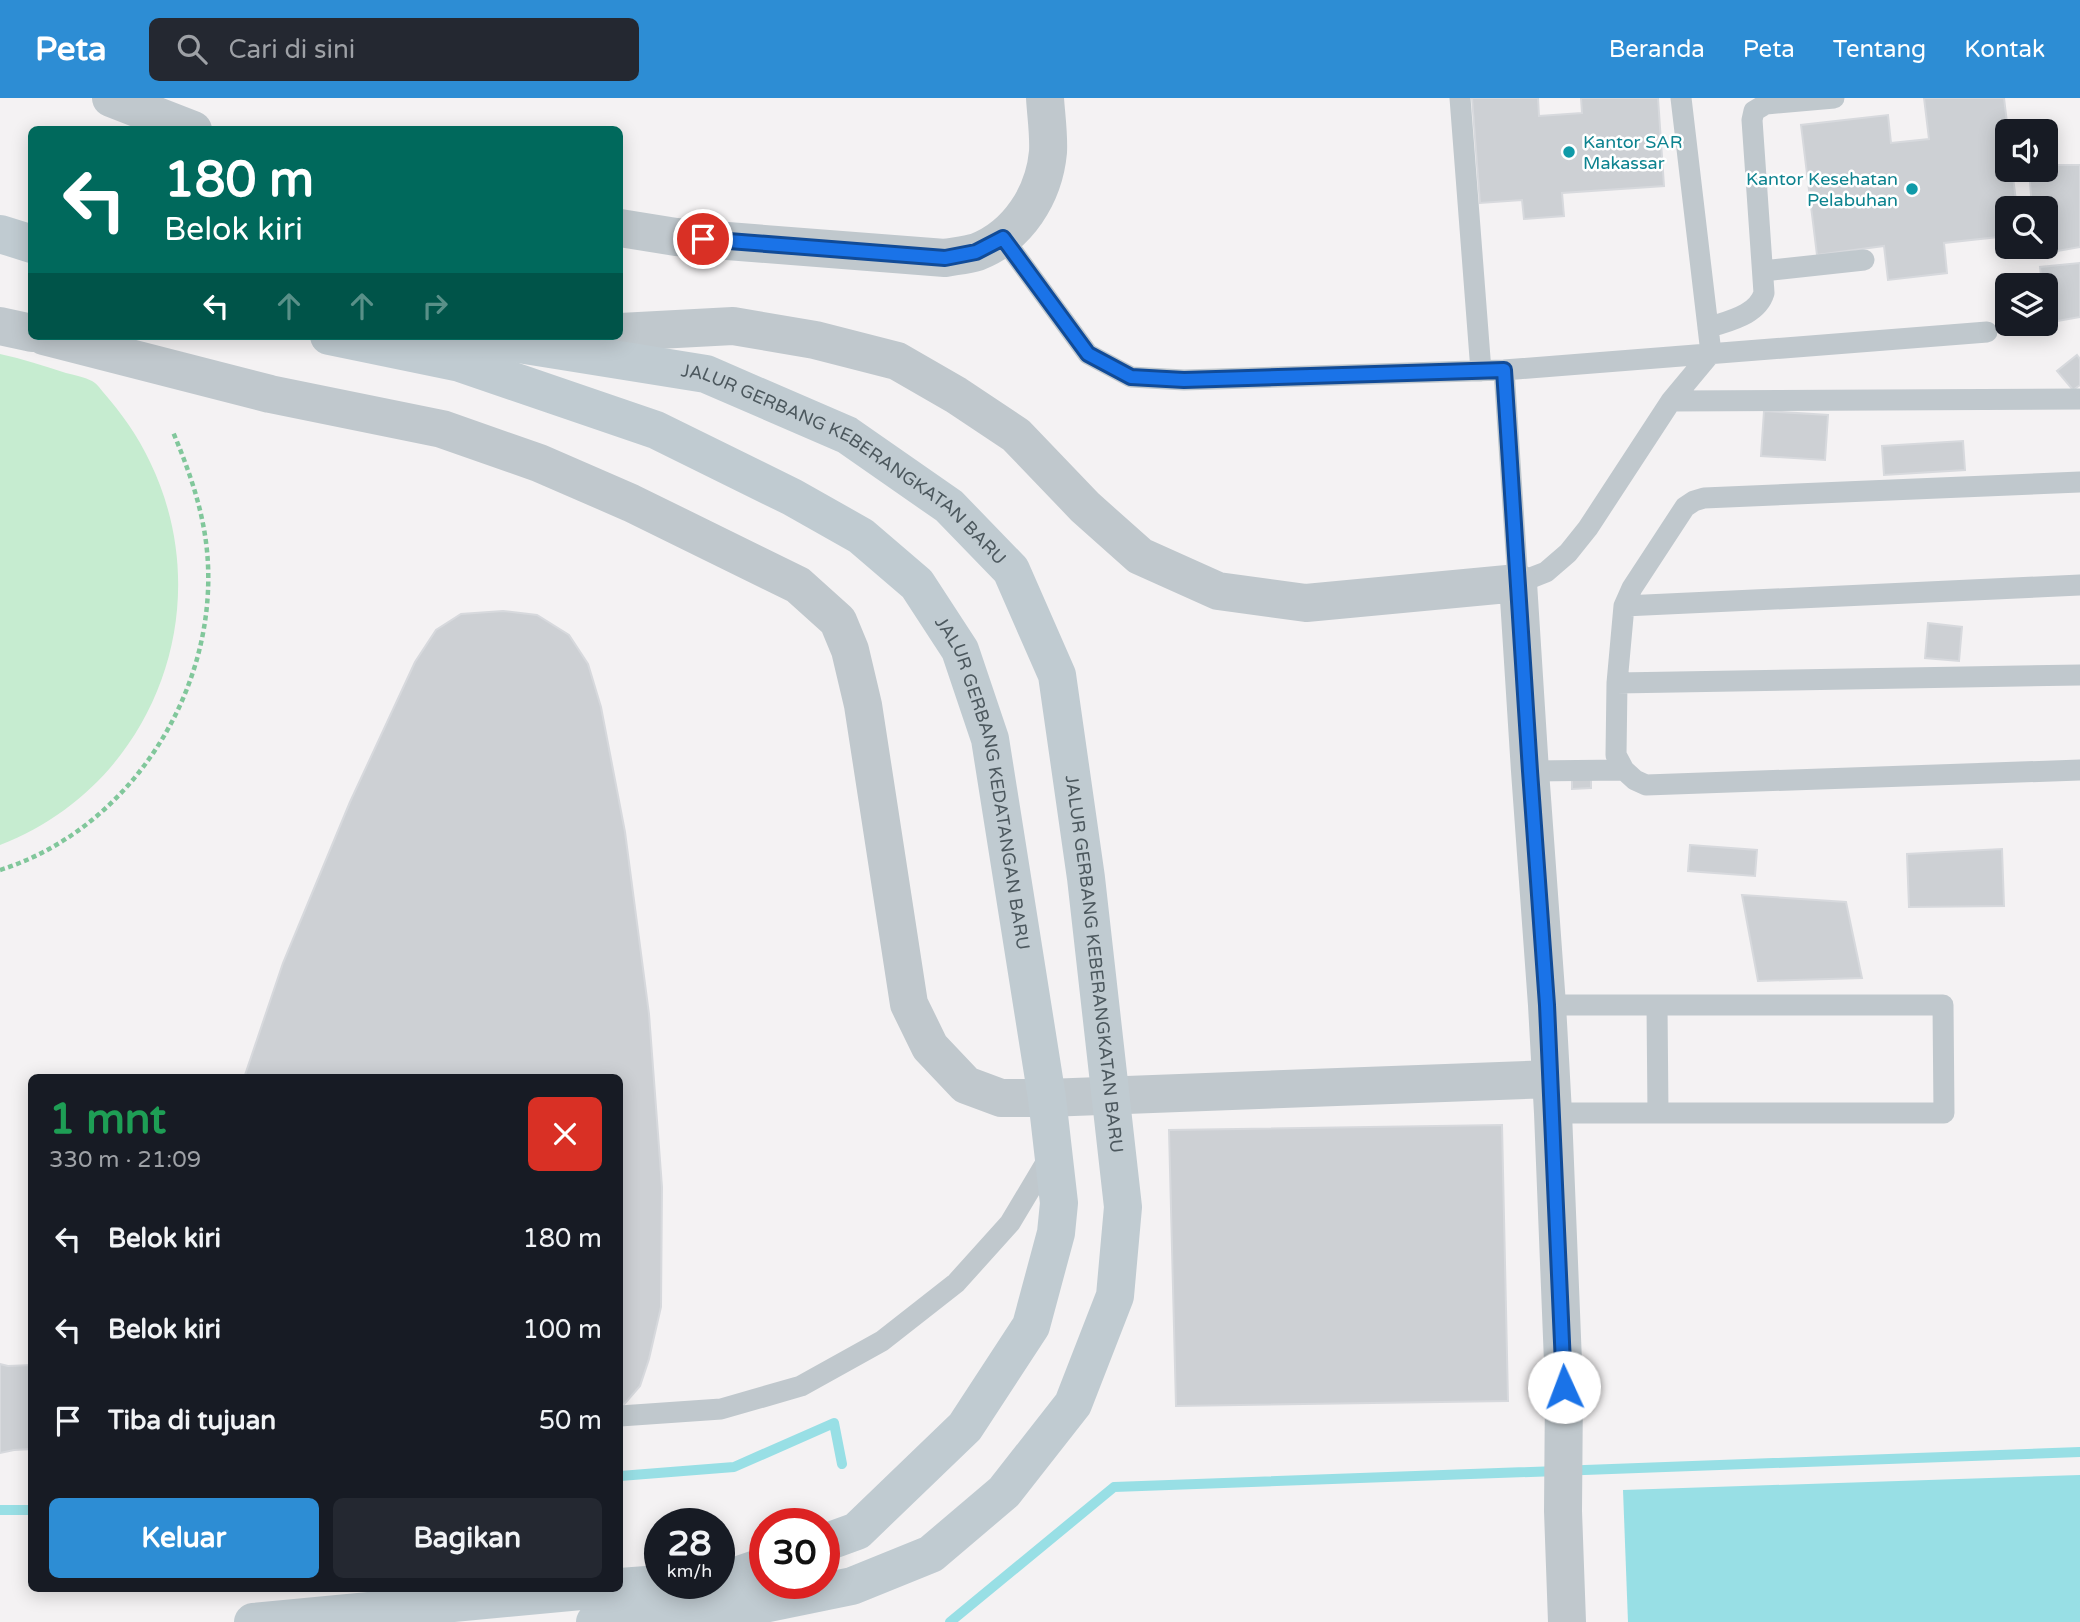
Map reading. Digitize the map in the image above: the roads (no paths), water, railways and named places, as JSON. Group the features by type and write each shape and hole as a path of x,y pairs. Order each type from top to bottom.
{"street":[{"path":"111,98 183,126"},
{"path":"623,228 676,237 945,258 976,252 1003,238 1026,215 1041,187 1048,151 1045,98"},
{"path":"0,234 28,243"},
{"path":"0,326 28,332"},
{"path":"623,331 733,326 815,340 897,361 956,395 1016,435 1086,507 1140,556 1218,591 1306,603 1518,583 1552,1096 1564,1387 1563,1511 1567,1622"},
{"path":"60,340 270,394 442,429 540,463 631,503 798,585 838,621 850,650 863,705 909,1004 930,1047 966,1085 1001,1098 1552,1096"},
{"name":"JALUR GERBANG KEDATANGAN BARU","path":"348,340 460,363 656,430 792,497 861,536 917,584 960,650 990,740 1047,1098 1059,1203 1056,1233 1031,1326 965,1427 857,1531 840,1537"},
{"name":"JALUR GERBANG KEBERANGKATAN BARU","path":"494,340 706,374 847,435 949,506 1011,569 1057,675 1086,878 1123,1207 1115,1296 1073,1404 1004,1492 931,1554 852,1586 744,1608 595,1622"},
{"path":"623,1587 644,1585"},
{"path":"253,1622 570,1592"}],"lane":[{"path":"1460,98 1481,371"},
{"path":"1504,370 1518,583 1546,572 1568,553 1588,528 1671,401 1711,353 1681,98"},
{"path":"1708,328 1740,317 1756,307 1764,293 1752,120 1754,111 1766,104 1834,98"},
{"path":"1003,238 1088,354 1131,377 1184,380 1504,370 1987,332"},
{"path":"1763,271 1864,260"},
{"path":"1671,401 2080,399"},
{"path":"2080,482 1704,498 1693,501 1685,507 1639,576 1625,606 1617,683 1616,755 1624,770 1646,785 2080,770"},
{"path":"1625,606 2080,585"},
{"path":"1617,683 2080,675"},
{"path":"1530,771 1624,770"},
{"path":"1547,1005 1943,1004 1944,1113 1658,1113 1552,1096"},
{"path":"1657,1005 1658,1113"},
{"path":"623,1416 720,1409 801,1386 882,1341 956,1283 1010,1223 1053,1151"}],"water":[{"path":"2080,1475 2080,1622 1628,1622 1623,1490"}],"waterway":[{"path":"623,1476 734,1467 834,1423 842,1464"},
{"path":"950,1622 1114,1487 2080,1452"},
{"path":"0,1510 28,1510"}],"place":[{"name":"Kantor SAR Makassar","path":"1569,152"},
{"name":"Kantor Kesehatan Pelabuhan","path":"1912,189"}]}
